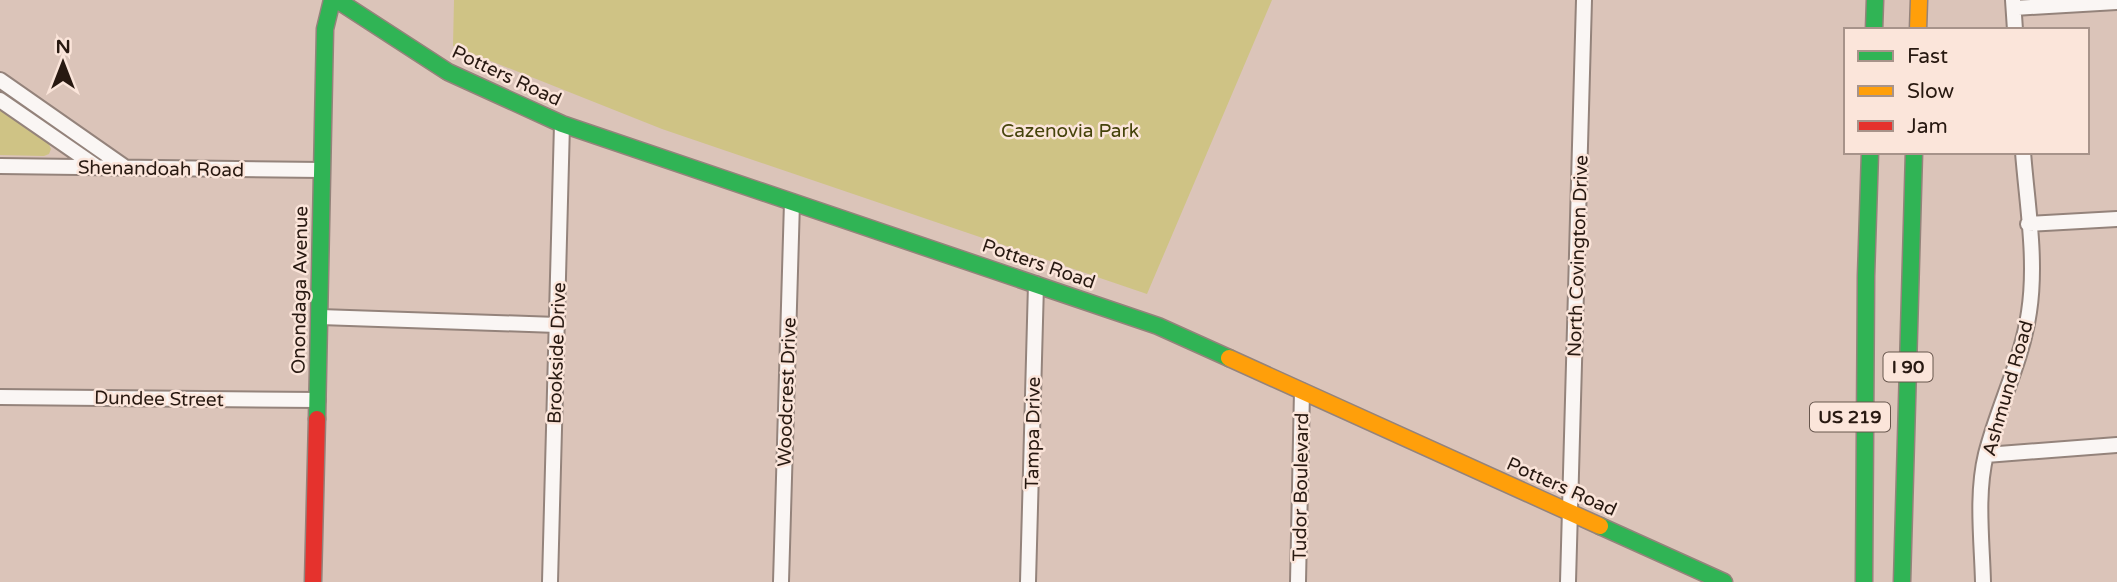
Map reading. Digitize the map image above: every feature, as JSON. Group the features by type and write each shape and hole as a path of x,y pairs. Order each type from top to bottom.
{"main road":[{"name":"Onondaga Avenue","path":"313,582 325,29 332,0"},
{"name":"Potters Road","path":"337,0 448,72 562,124 1158,326 1724,582"},
{"path":"1874,28 1875,0"},
{"path":"1918,28 1919,0"},
{"name":"I 90","path":"1864,576 1866,276 1870,154"},
{"name":"I 90","path":"1902,582 1914,154"},
{"name":"US 219","path":"1849,465 1852,343 1866,276"}],"street":[{"name":"North Covington Drive","path":"1568,582 1584,0"},
{"path":"2015,28 2013,4 2117,2"},
{"path":"0,80 127,168"},
{"path":"0,100 97,168"},
{"name":"Brookside Drive","path":"550,582 562,124"},
{"name":"Ashmund Road","path":"1983,582 1982,493 1986,455 2020,352 2029,312 2031,277 2024,154"},
{"name":"Shenandoah Road","path":"0,166 322,170"},
{"name":"Woodcrest Drive","path":"780,582 792,202"},
{"path":"2028,224 2117,219"},
{"name":"Tampa Drive","path":"1028,582 1036,284"},
{"path":"320,317 557,325"},
{"name":"Tudor Boulevard","path":"1298,582 1302,391"},
{"name":"Dundee Street","path":"0,397 318,400"},
{"path":"1986,455 2117,445"}],"green space":[{"name":"Cazenovia Park","path":"454,0 1272,0 1147,294 662,129 453,46"},
{"path":"0,109 48,142 51,149 49,154 0,155"}],"traffic: fast":[{"path":"317,419 325,29 332,0"},
{"path":"337,0 448,72 562,124 1158,326 1229,358"},
{"path":"1874,28 1875,0"},
{"path":"1864,582 1866,276 1870,154"},
{"path":"1902,582 1914,154"},
{"path":"1600,526 1724,582"}],"traffic: slow":[{"path":"1918,28 1919,0"},
{"path":"1229,358 1600,526"}],"traffic: jam":[{"path":"313,582 317,419"}]}
